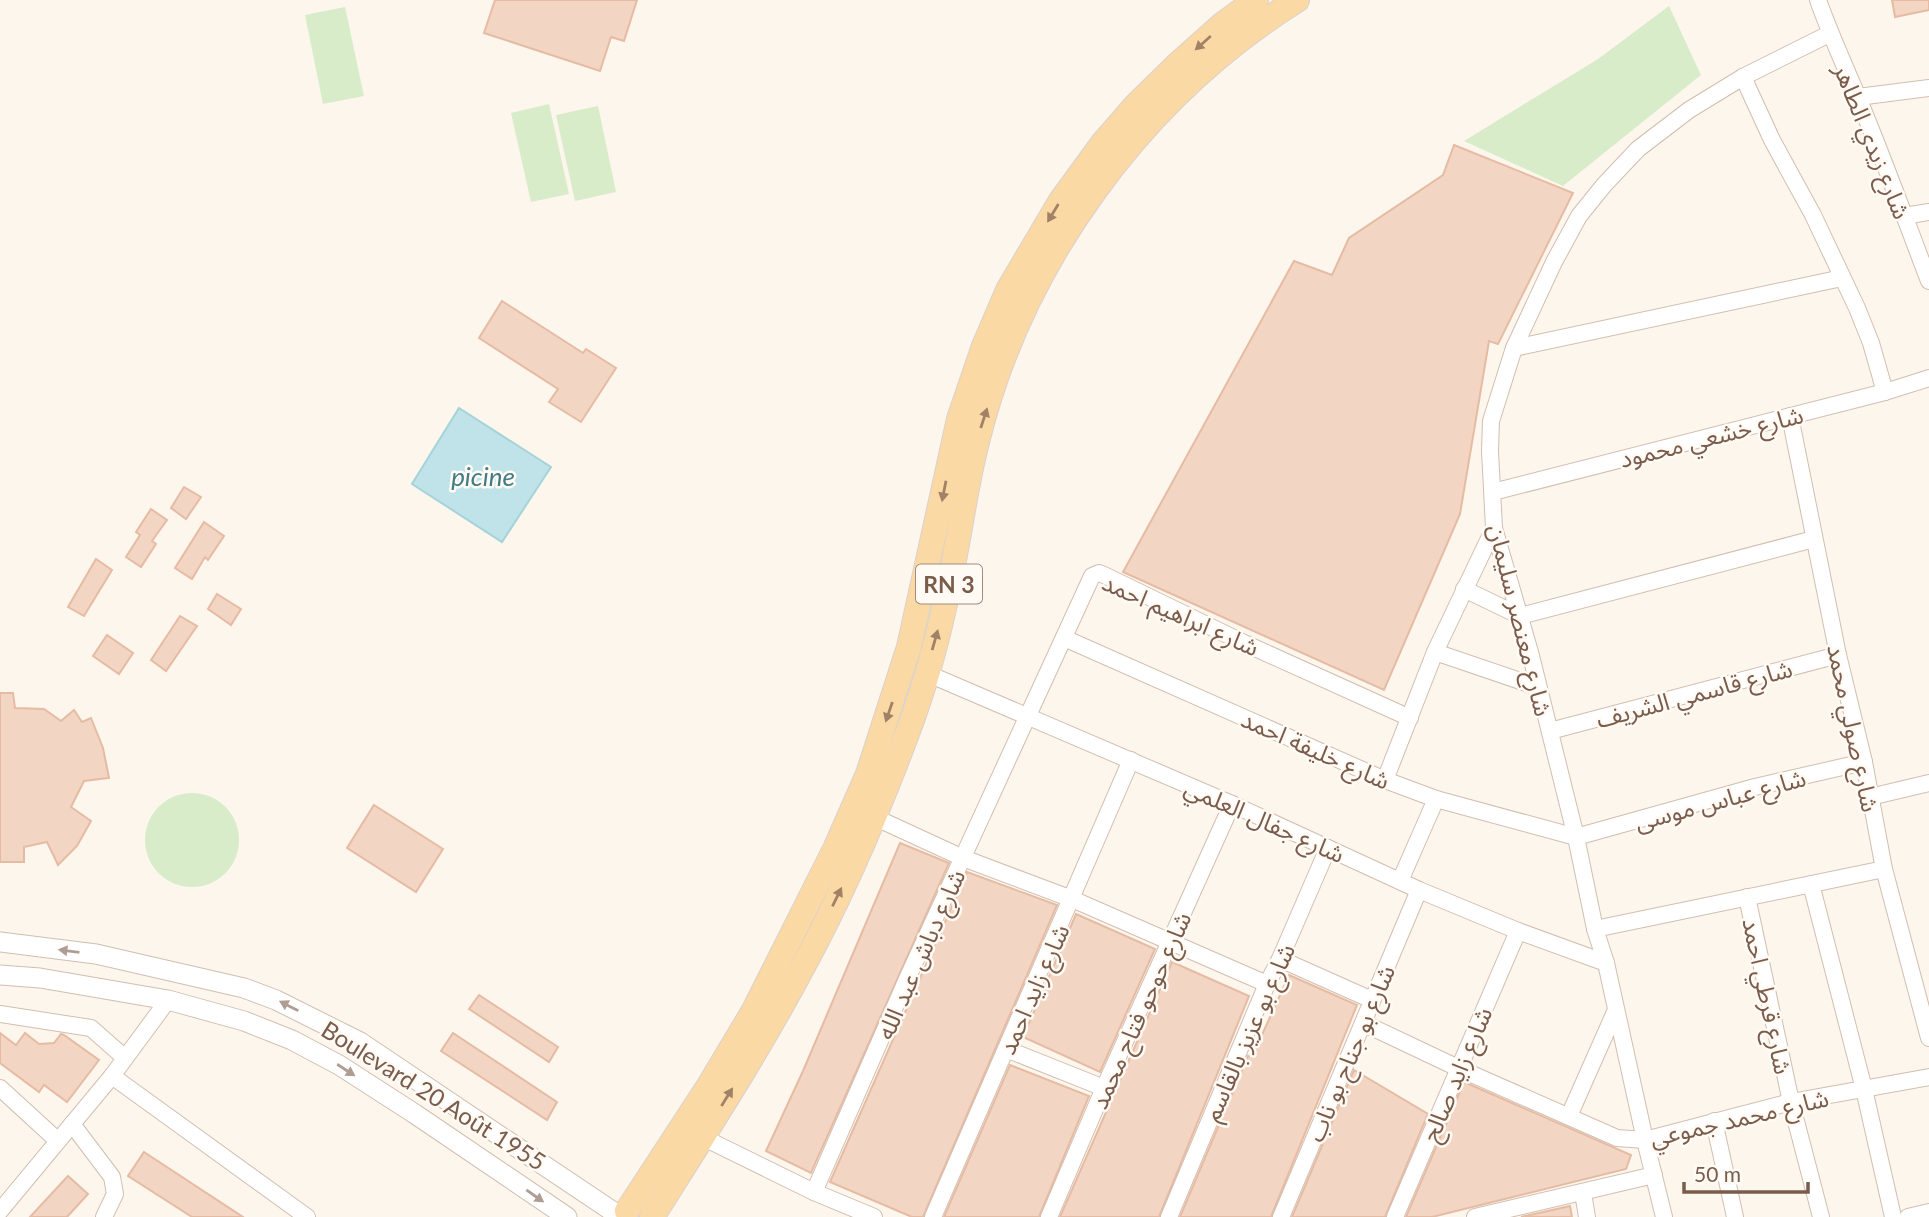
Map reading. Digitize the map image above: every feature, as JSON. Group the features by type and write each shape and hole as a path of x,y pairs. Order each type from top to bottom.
{"main road":[{"name":"RN 3","path":"652,1217 766,1034 807,959 874,817 912,720 926,673 954,564 977,439 1006,352 1034,289 1096,190 1144,129 1215,61 1271,16 1297,0"},
{"name":"RN 3","path":"623,1215 710,1084 753,1012 835,849 868,774 909,647 959,419 984,346 1008,290 1060,202 1103,143 1136,105 1246,3"}],"street":[{"name":"شارع زيدي الطاهر","path":"1818,0 1829,34 1858,97 1929,281"},
{"name":"شارع معنصر سليمان","path":"1664,1217 1550,731 1494,528 1491,421 1514,348 1554,262 1579,216 1604,185 1639,149 1689,110 1743,77 1829,34"},
{"path":"1743,77 1857,309 1871,343 1885,392"},
{"path":"1858,97 1929,88"},
{"path":"1904,216 1929,212"},
{"path":"1514,348 1842,278"},
{"name":"شارع خشعي محمود","path":"1493,492 1885,392 1929,378"},
{"name":"شارع صولي محمد","path":"1790,416 1838,655 1864,762 1884,869 1929,1038"},
{"path":"1385,780 1436,652 1494,528"},
{"path":"1464,589 1520,616 1814,539"},
{"name":"شارع ابراهيم احمد","path":"1029,717 1090,579 1099,573 1244,643 1410,718"},
{"name":"شارع خليفة احمد","path":"1065,638 1385,780 1436,799 1576,837"},
{"path":"1436,652 1538,687"},
{"name":"شارع قاسمي الشريف","path":"1550,731 1838,655"},
{"name":"شارع جفال العلمي","path":"926,673 1232,804 1419,890 1518,932 1606,963"},
{"name":"شارع دباش عبد الله","path":"814,1192 907,979 1029,717"},
{"name":"شارع زايد احمد","path":"933,1217 1131,760"},
{"name":"شارع عباس موسى","path":"1576,837 1755,787 1864,762"},
{"path":"1870,797 1929,783"},
{"path":"1400,881 1436,799"},
{"name":"شارع حوحو فتاح محمد","path":"1049,1217 1232,804"},
{"path":"874,817 963,858 1072,899 1267,984"},
{"name":"شارع بو عزيز بالقاسم","path":"1169,1217 1267,984 1328,848"},
{"path":"1595,929 1884,869"},
{"path":"1811,884 1864,1089 1893,1217"},
{"name":"شارع بو جناح بو ناب","path":"1281,1217 1419,890"},
{"name":"شارع قرطي احمد","path":"1747,897 1791,1102 1821,1217"},
{"name":"شارع زايد صالح","path":"1395,1217 1518,932"},
{"name":"Boulevard 20 Août 1955","path":"0,942 96,954 244,988 276,1000 360,1042 623,1215"},
{"path":"1280,959 1372,1000"},
{"name":"Boulevard 20 Août 1955","path":"0,975 40,978 168,1000 244,1021 292,1040 327,1058 436,1128 567,1217"},
{"path":"0,1211 112,1076 168,1000"},
{"path":"1569,1116 1615,1012"},
{"path":"0,1014 91,1028 125,1058"},
{"name":"شارع محمد جموعي","path":"1363,1023 1617,1138 1645,1140 1791,1102 1929,1077"},
{"path":"1006,1049 1104,1088"},
{"path":"112,1076 307,1217"},
{"path":"0,1088 58,1141"},
{"path":"1714,1121 1735,1217"},
{"path":"72,1124 112,1177 115,1194 104,1217"},
{"path":"702,1137 814,1192 874,1217"},
{"path":"1475,1217 1654,1175"},
{"path":"1583,1193 1587,1217"},
{"path":"1908,1217 1929,1212"}],"green space":[{"path":"1669,6 1701,75 1563,186 1464,141 1598,59"},
{"path":"345,7 364,96 323,104 305,15"},
{"path":"549,104 569,194 531,202 511,113"},
{"path":"598,106 616,192 575,201 556,115"},
{"path":"192,793 210,797 225,807 235,822 239,840 235,858 225,873 210,883 192,887 174,883 159,873 149,858 145,840 149,822 159,807 174,797"}],"water":[{"name":"picine","path":"459,408 551,467 502,542 412,484"}],"building":[{"path":"495,0 637,0 624,41 611,37 600,71 484,33"},
{"path":"1892,0 1929,0 1929,10 1895,17"},
{"path":"1454,145 1573,193 1498,344 1489,341 1460,514 1384,690 1123,572 1294,261 1332,275 1349,238 1443,175"},
{"path":"502,301 583,353 586,349 616,368 581,422 549,402 558,389 479,338"},
{"path":"184,487 201,497 186,519 171,508"},
{"path":"151,509 167,520 152,541 156,544 141,567 126,557 140,535 136,532"},
{"path":"204,522 224,536 208,560 205,557 192,579 175,568"},
{"path":"96,559 112,570 84,616 68,607"},
{"path":"217,594 241,609 231,625 208,609"},
{"path":"180,616 197,626 166,671 151,660"},
{"path":"107,635 133,653 119,674 93,656"},
{"path":"0,693 13,693 15,708 44,709 61,721 74,710 82,722 91,718 103,748 109,778 84,781 71,807 91,821 77,846 58,865 47,842 24,847 24,862 0,862"},
{"path":"374,805 443,849 416,892 347,848"},
{"path":"900,843 949,863 811,1173 766,1151"},
{"path":"967,872 1057,905 923,1217 912,1217 830,1182"},
{"path":"1076,914 1155,949 1100,1072 1023,1037"},
{"path":"1172,962 1249,996 1159,1217 1060,1217"},
{"path":"1289,975 1357,1005 1271,1217 1180,1217 1248,1056 1252,1057"},
{"path":"479,995 558,1047 549,1062 469,1009"},
{"path":"0,1033 16,1045 25,1033 39,1044 54,1043 61,1034 99,1060 67,1102 44,1085 39,1092 0,1063"},
{"path":"453,1033 557,1102 547,1120 441,1051"},
{"path":"1010,1065 1089,1096 1039,1217 944,1217"},
{"path":"1354,1070 1428,1114 1385,1217 1292,1217"},
{"path":"1464,1082 1631,1155 1626,1169 1432,1217 1406,1217"},
{"path":"144,1152 243,1217 192,1217 128,1176"},
{"path":"68,1176 88,1194 67,1217 30,1217"},
{"path":"1570,1206 1572,1217 1521,1217"}]}
